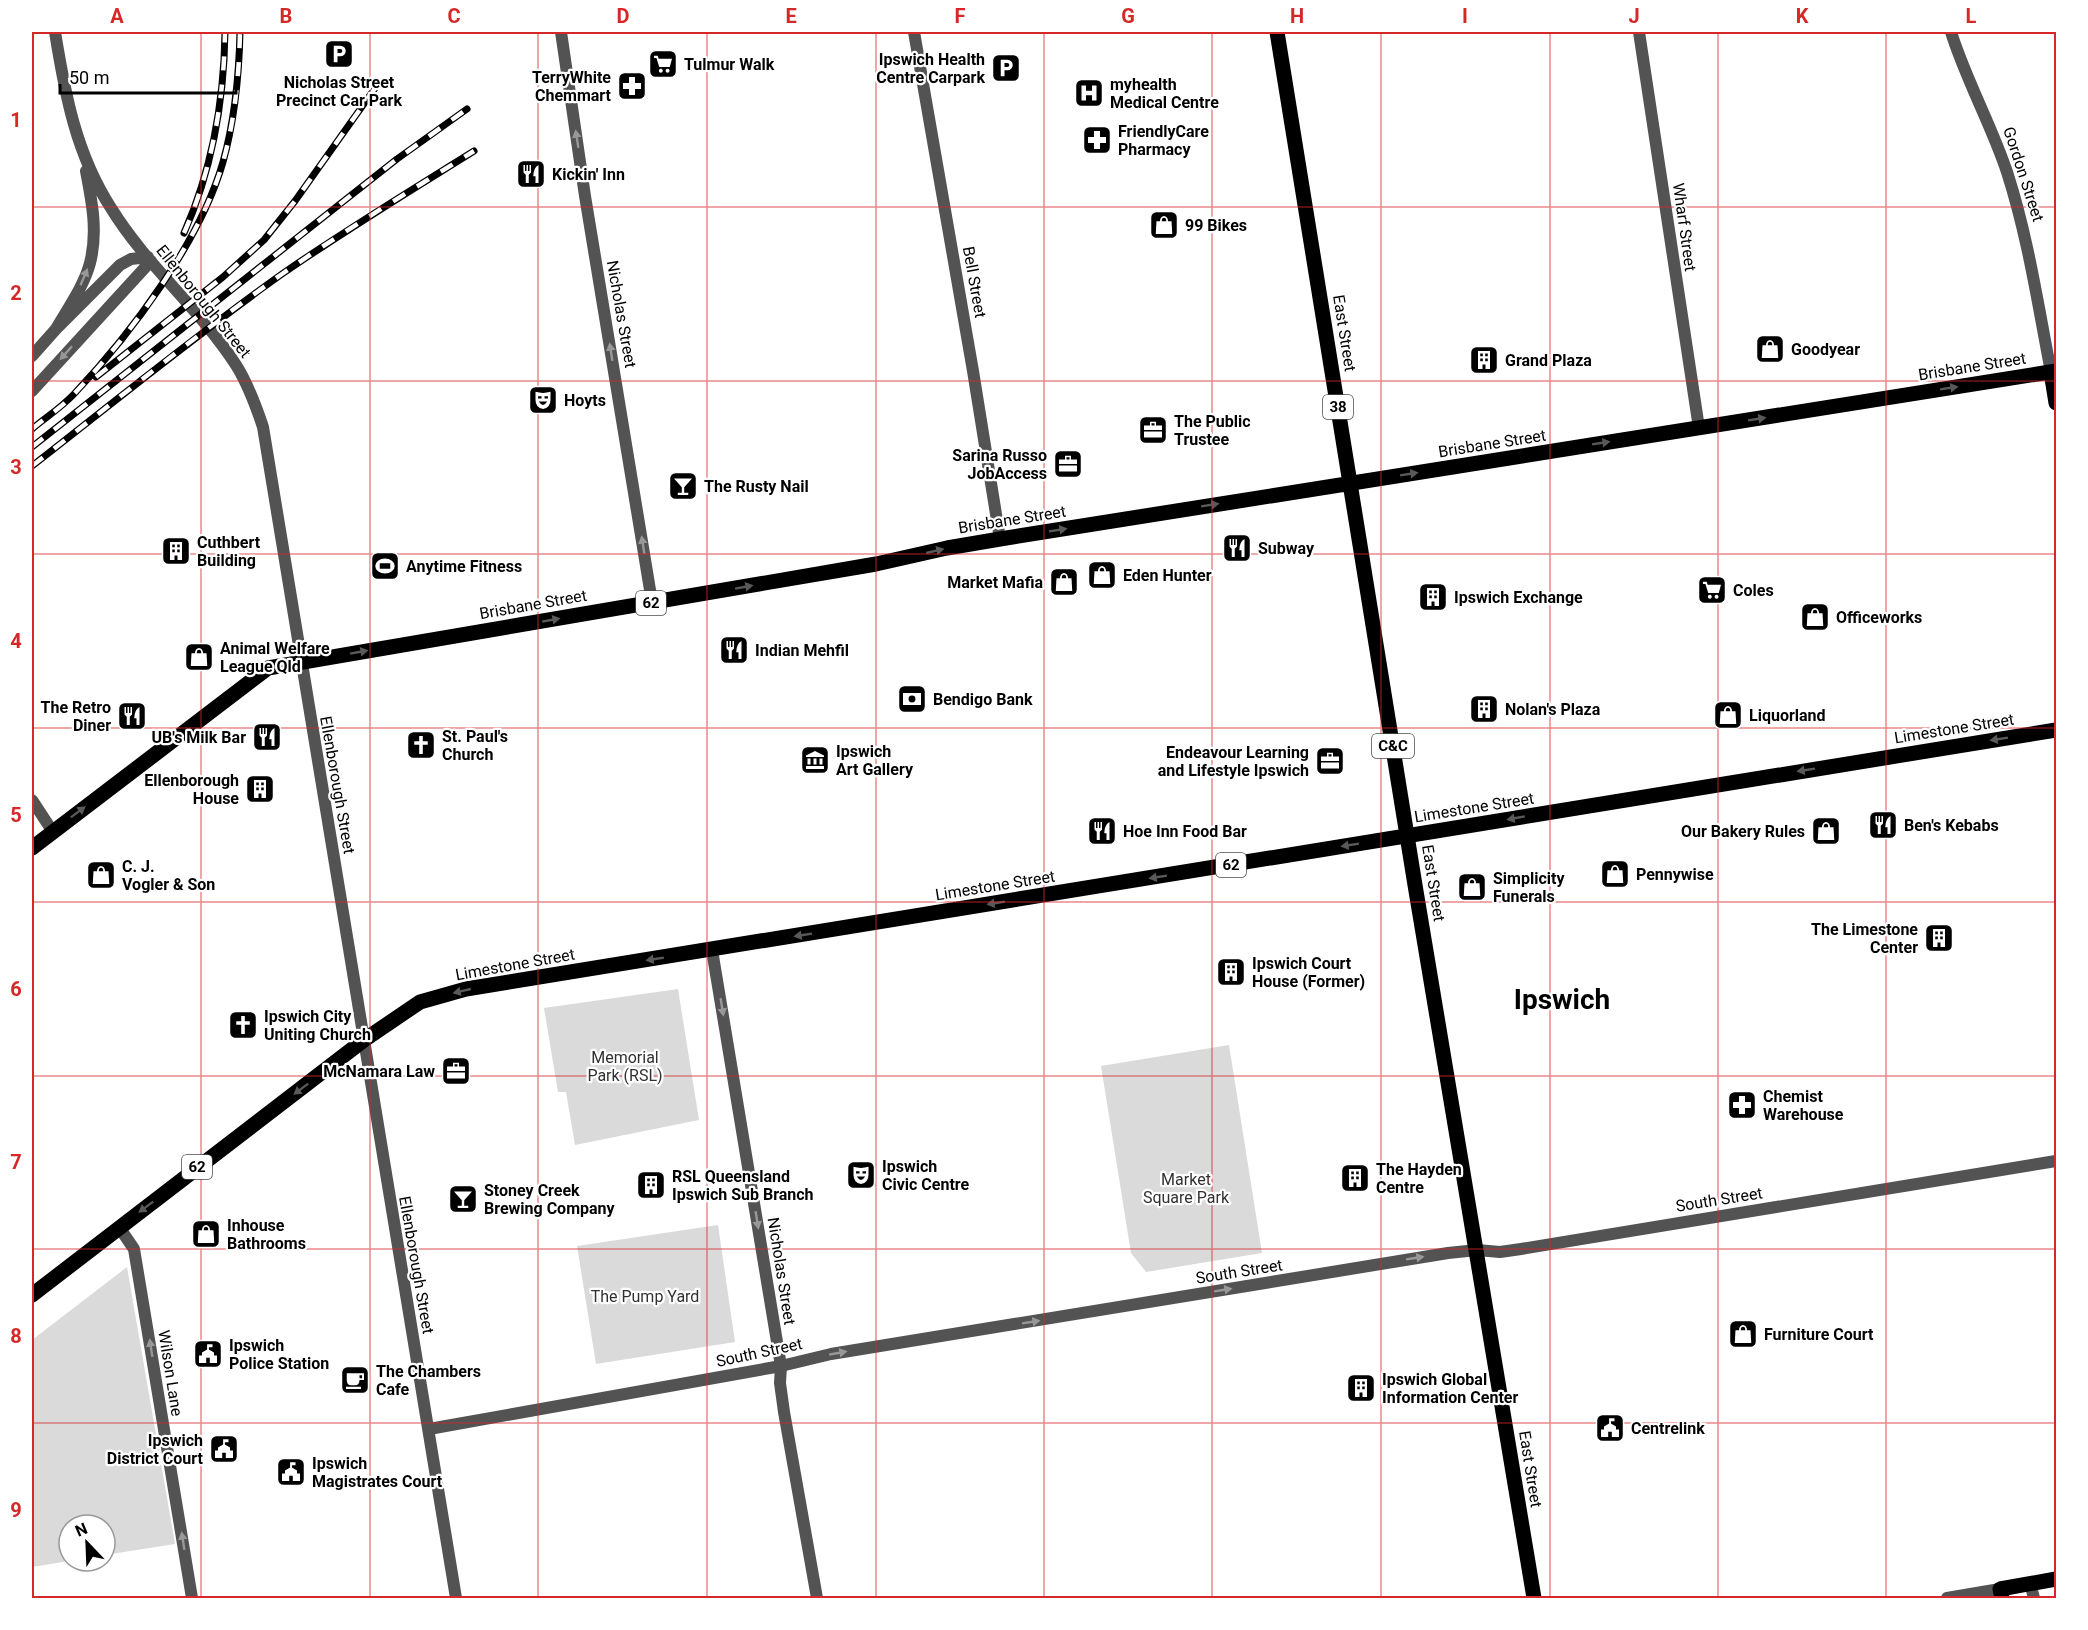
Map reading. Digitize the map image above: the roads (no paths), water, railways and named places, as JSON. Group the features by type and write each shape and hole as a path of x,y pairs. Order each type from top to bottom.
{"main road":[{"name":"East Street","path":"1277,32 1534,1599"},
{"name":"Brisbane Street","path":"32,848 268,668 876,564 1000,539 2054,372"},
{"name":"Gordon Street","path":"2054,372 2056,403"},
{"name":"Limestone Street","path":"32,1295 364,1040 420,1002 466,989 2056,730"},
{"path":"2001,1594 2032,1591 2056,1579"}],"street":[{"name":"Ellenborough Street","path":"55,32 65,93 82,152 111,209 144,256 237,366 253,399 266,444 456,1599"},
{"name":"Nicholas Street","path":"561,32 585,196 652,603"},
{"name":"Bell Street","path":"914,32 974,371 1000,539"},
{"name":"Wharf Street","path":"1640,32 1699,428"},
{"name":"Gordon Street","path":"1952,32 1962,62 1998,147 2014,195 2054,372"},
{"path":"56,329 85,278 92,253 93,211 82,152"},
{"path":"32,391 134,279 144,256"},
{"path":"32,356 120,265 128,260 144,256"},
{"path":"32,800 53,831"},
{"name":"Nicholas Street","path":"712,950 781,1366 780,1383 817,1599"},
{"name":"South Street","path":"429,1429 781,1366 831,1354 1448,1253 1477,1250 1500,1252 1521,1249 2056,1161"},
{"name":"Wilson Lane","path":"119,1227 134,1249 192,1599"},
{"path":"1947,1599 2001,1594"}],"railway":[{"path":"184,233 202,185 215,134 222,83 225,32"},
{"path":"32,429 69,399 118,344 161,286 198,224 223,162 231,130 239,65 240,32"},
{"path":"96,377 223,277 264,240 295,201 378,84"},
{"path":"32,447 397,159 467,109"},
{"path":"32,466 282,274 474,151"}],"place":[{"name":"Nicholas Street Precinct Car Park","path":"339,54"},
{"name":"Tulmur Walk","path":"663,64"},
{"name":"Ipswich Health Centre Carpark","path":"1006,68"},
{"name":"TerryWhite Chemmart","path":"632,86"},
{"name":"myhealth Medical Centre","path":"1089,93"},
{"name":"FriendlyCare Pharmacy","path":"1097,140"},
{"name":"Kickin' Inn","path":"531,174"},
{"name":"99 Bikes","path":"1164,225"},
{"name":"Goodyear","path":"1770,349"},
{"name":"Grand Plaza","path":"1484,360"},
{"name":"Hoyts","path":"543,400"},
{"name":"The Public Trustee","path":"1153,430"},
{"name":"Sarina Russo JobAccess","path":"1068,464"},
{"name":"The Rusty Nail","path":"683,486"},
{"name":"Subway","path":"1237,548"},
{"name":"Cuthbert Building","path":"176,551"},
{"name":"Anytime Fitness","path":"385,566"},
{"name":"Eden Hunter","path":"1102,575"},
{"name":"Market Mafia","path":"1064,582"},
{"name":"Coles","path":"1712,590"},
{"name":"Ipswich Exchange","path":"1433,597"},
{"name":"Officeworks","path":"1815,617"},
{"name":"Indian Mehfil","path":"734,650"},
{"name":"Animal Welfare League Qld","path":"199,657"},
{"name":"Bendigo Bank","path":"912,699"},
{"name":"Nolan's Plaza","path":"1484,709"},
{"name":"Liquorland","path":"1728,715"},
{"name":"The Retro Diner","path":"132,716"},
{"name":"UB's Milk Bar","path":"267,737"},
{"name":"St. Paul's Church","path":"421,745"},
{"name":"Ipswich Art Gallery","path":"815,760"},
{"name":"Endeavour Learning and Lifestyle Ipswich","path":"1330,761"},
{"name":"Ellenborough House","path":"260,789"},
{"name":"Ben's Kebabs","path":"1883,825"},
{"name":"Hoe Inn Food Bar","path":"1102,831"},
{"name":"Our Bakery Rules","path":"1826,831"},
{"name":"Pennywise","path":"1615,874"},
{"name":"C. J. Vogler & Son","path":"101,875"},
{"name":"Simplicity Funerals","path":"1472,887"},
{"name":"The Limestone Center","path":"1939,938"},
{"name":"Ipswich Court House (Former)","path":"1231,972"},
{"name":"Ipswich City Uniting Church","path":"243,1025"},
{"name":"McNamara Law","path":"456,1071"},
{"name":"Chemist Warehouse","path":"1742,1105"},
{"name":"Ipswich Civic Centre","path":"861,1175"},
{"name":"The Hayden Centre","path":"1355,1178"},
{"name":"RSL Queensland Ipswich Sub Branch","path":"651,1185"},
{"name":"Stoney Creek Brewing Company","path":"463,1199"},
{"name":"Inhouse Bathrooms","path":"206,1234"},
{"name":"Furniture Court","path":"1743,1334"},
{"name":"Ipswich Police Station","path":"208,1354"},
{"name":"The Chambers Cafe","path":"355,1380"},
{"name":"Ipswich Global Information Center","path":"1361,1388"},
{"name":"Centrelink","path":"1610,1428"},
{"name":"Ipswich District Court","path":"224,1449"},
{"name":"Ipswich Magistrates Court","path":"291,1472"}],"district":[{"name":"Ipswich","path":"1562,999"}],"park label":[{"name":"Memorial Park (RSL)","path":"625,1066"},
{"name":"Market Square Park","path":"1186,1188"},
{"name":"The Pump Yard","path":"645,1296"}]}
